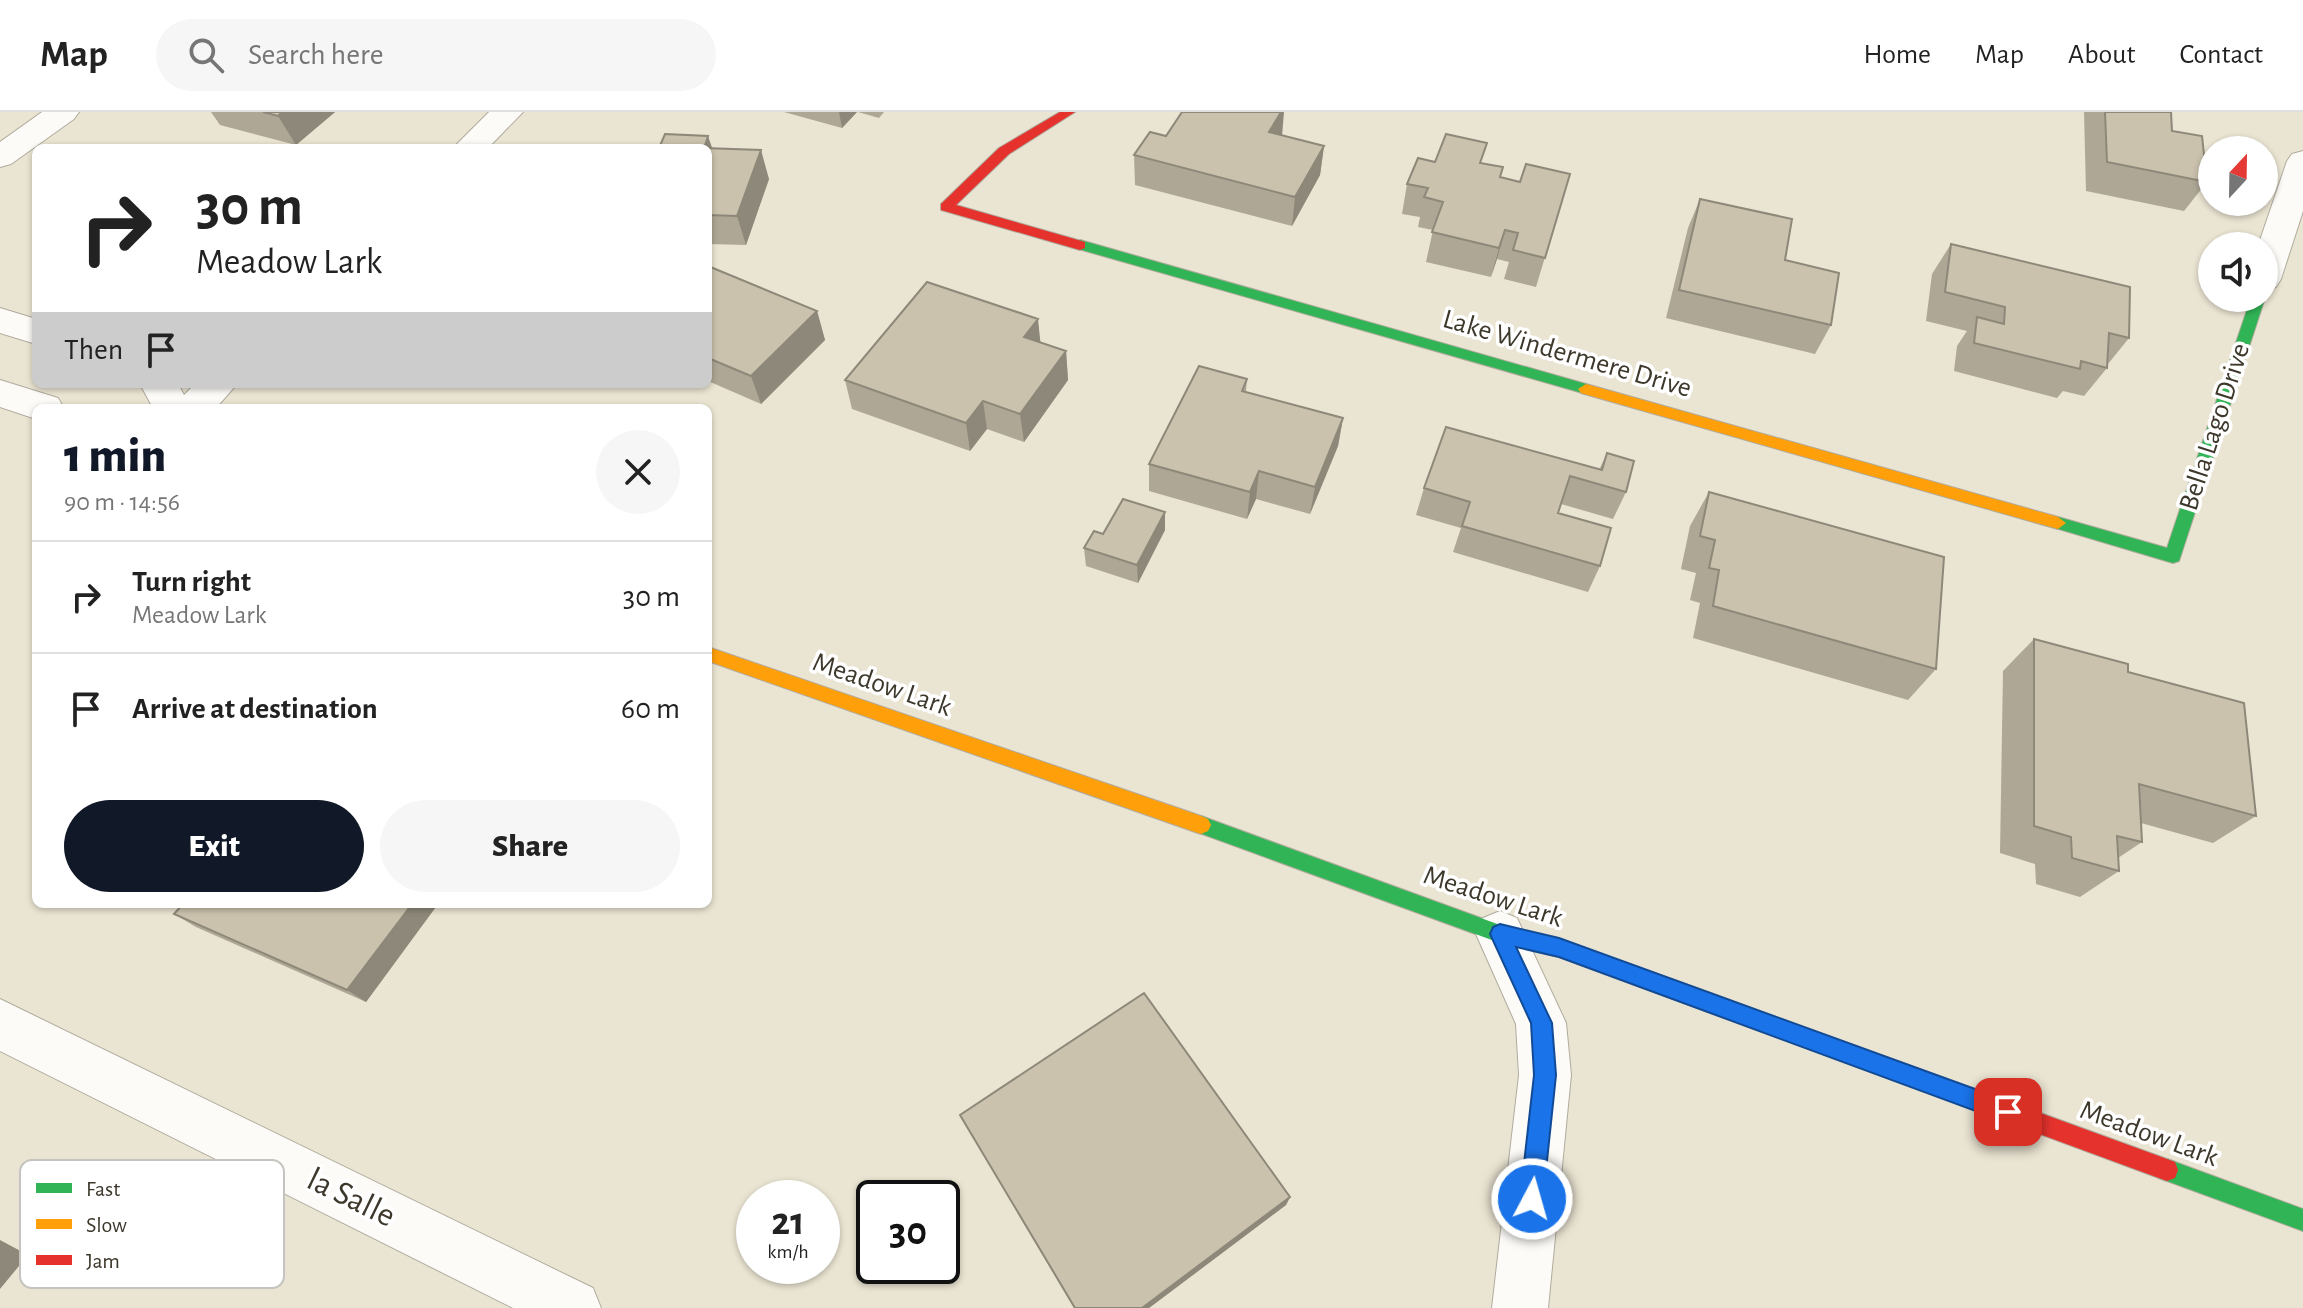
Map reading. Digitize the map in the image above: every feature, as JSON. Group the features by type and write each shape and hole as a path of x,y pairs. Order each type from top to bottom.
{"street":[{"path":"0,157 63,112"},
{"path":"473,144 507,112"},
{"name":"Lake Windermere Drive","path":"1069,112 1004,151 946,207 2173,556"},
{"path":"2278,237 2303,161"},
{"name":"Bella Lago Drive","path":"2173,556 2253,312"},
{"path":"0,320 32,331"},
{"path":"197,404 214,388"},
{"path":"0,393 33,404"},
{"name":"Meadow Lark","path":"712,655 1341,874 1500,934 1559,948 2303,1220"},
{"path":"1500,934 1541,1023 1545,1075 1520,1308"},
{"name":"la Salle","path":"0,1024 274,1160"},
{"name":"la Salle","path":"284,1165 573,1308"}],"building":[{"path":"1182,112 1281,112 1269,132 1324,146 1295,197 1134,155 1150,132 1166,136"},
{"path":"2105,112 2171,112 2172,131 2202,136 2198,136 2198,180 2107,162"},
{"path":"665,134 708,136 705,144 661,144"},
{"path":"1446,134 1487,143 1480,163 1503,167 1500,177 1520,182 1526,164 1570,174 1545,258 1513,250 1518,233 1505,230 1499,248 1432,232 1443,202 1424,197 1428,188 1407,184 1418,158 1435,162"},
{"path":"712,148 761,150 737,216 712,215"},
{"path":"1700,199 1792,219 1785,260 1839,273 1831,325 1679,290"},
{"path":"1951,244 2130,287 2129,338 2109,333 2107,368 2081,361 2080,369 1974,343 1977,317 2004,324 2005,307 1945,292"},
{"path":"712,268 817,311 751,376 712,360"},
{"path":"927,282 1038,319 1024,337 1066,351 1020,414 983,401 966,423 845,380"},
{"path":"1199,366 1247,379 1242,391 1343,418 1315,487 1259,471 1250,492 1149,464"},
{"path":"1446,427 1602,470 1607,453 1634,461 1626,492 1570,476 1558,513 1611,528 1600,566 1462,526 1470,502 1424,488"},
{"path":"1709,492 1944,557 1936,669 1713,606 1719,570 1709,568 1715,540 1700,536"},
{"path":"1123,499 1165,512 1137,565 1084,548 1094,531 1103,534"},
{"path":"2034,639 2128,664 2128,672 2244,703 2256,816 2139,784 2142,842 2117,836 2119,871 2072,858 2071,837 2034,826"},
{"path":"179,908 409,908 347,990 174,914"},
{"path":"1144,993 1290,1197 1142,1308 1075,1308 960,1115"}],"traffic: fast":[{"path":"1080,245 1586,389"},
{"path":"2058,523 2173,556 2253,312"},
{"path":"1201,825 1500,934 1559,948 1708,1002"},
{"path":"2167,1170 2303,1220"}],"traffic: slow":[{"path":"1586,389 2058,523"},
{"path":"712,655 1201,825"}],"traffic: jam":[{"path":"1069,112 1004,151 946,207 1080,245"},
{"path":"1708,1002 2167,1170"}],"route":[{"path":"1532,1199 1545,1075 1541,1023 1522,975 1500,934 1559,948 2008,1112"}]}
